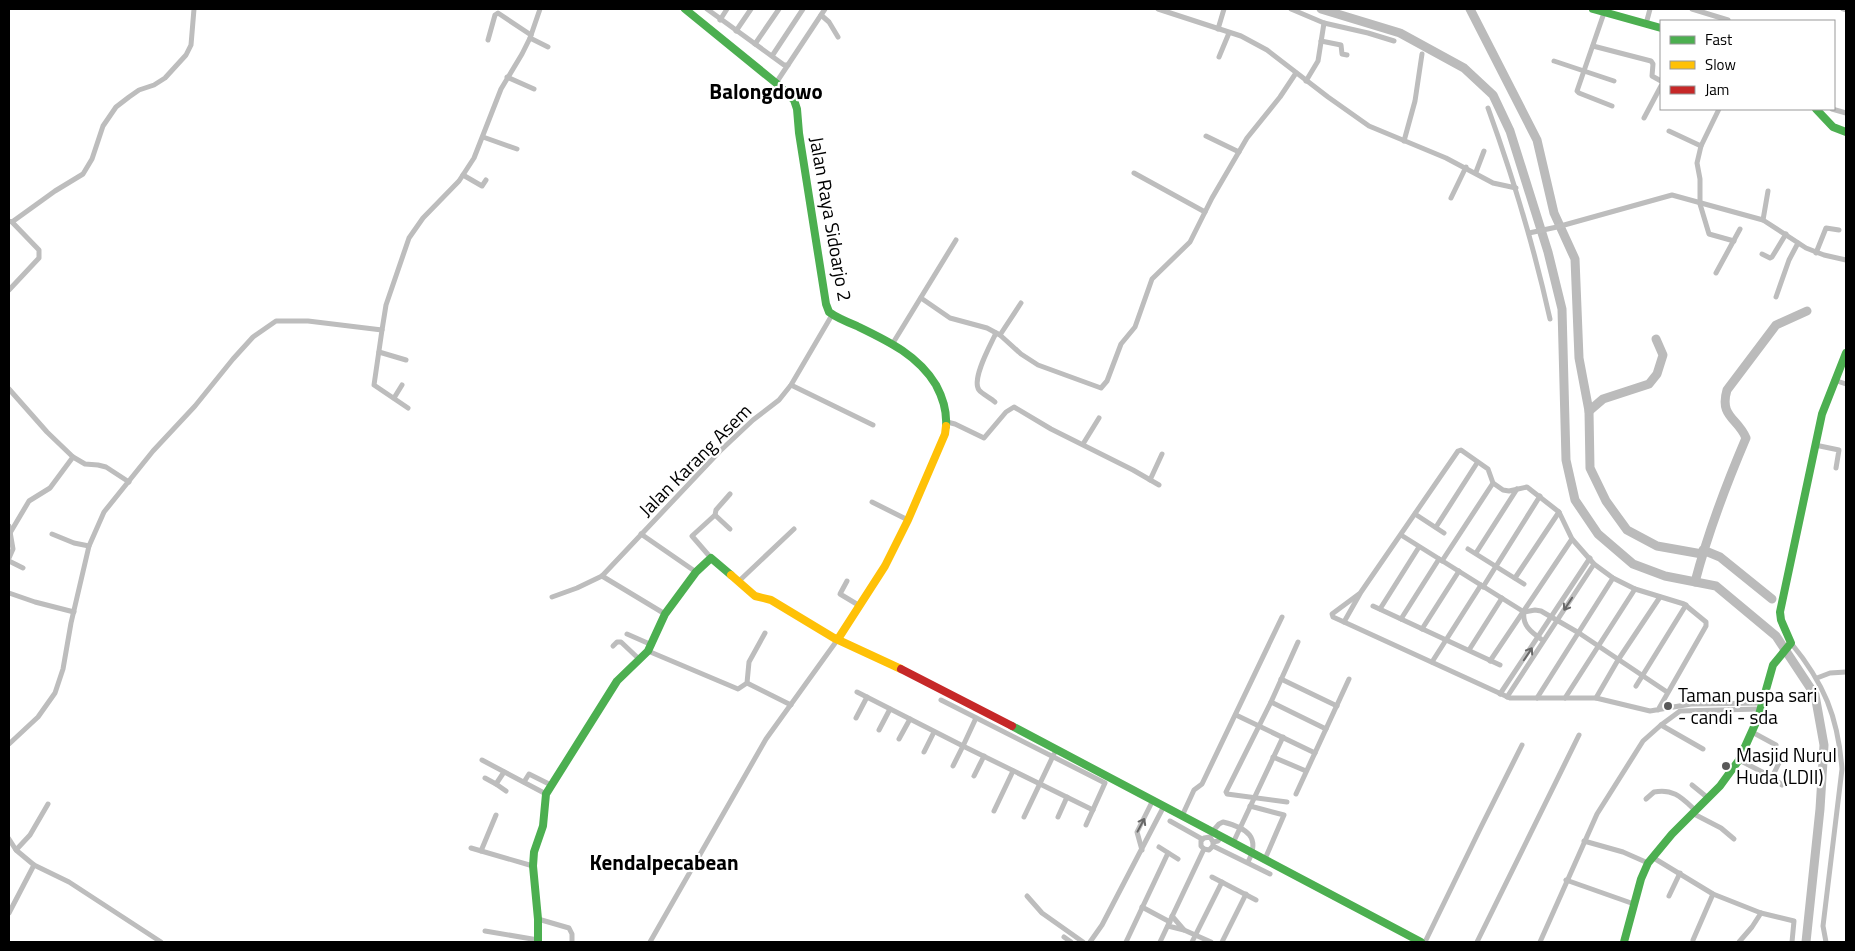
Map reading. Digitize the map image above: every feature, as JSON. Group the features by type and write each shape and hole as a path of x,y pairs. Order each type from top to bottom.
{"street":[{"path":"9,228 11,222 83,174 92,159 103,126 116,107 129,96 154,85 164,78 181,61 190,45 194,9"},
{"path":"408,408 374,385 386,305 409,238 424,218 463,175 474,158 497,98 531,36 540,9"},
{"name":"Jalan Raya Sidoarjo 2","path":"685,9 778,80 790,95 797,109 799,133 826,304 829,312 894,341 916,358 935,383 951,423 908,520 880,576 838,639"},
{"path":"707,9 784,65 788,65"},
{"path":"720,20 727,9"},
{"path":"736,31 751,9"},
{"path":"756,44 780,9"},
{"path":"772,56 803,9"},
{"path":"778,80 825,9"},
{"path":"1158,9 1241,36 1267,50 1370,126 1466,167 1493,183 1516,188"},
{"path":"1218,29 1224,9"},
{"path":"1291,9 1324,23 1368,32 1394,41"},
{"path":"1592,9 1660,28"},
{"path":"1646,24 1650,9"},
{"path":"1692,9 1728,20"},
{"path":"488,40 495,15 498,13 548,47"},
{"path":"1604,13 1577,90 1578,93 1612,106"},
{"path":"821,15 829,22 838,37"},
{"path":"1306,80 1318,61 1324,23"},
{"path":"1219,57 1228,33"},
{"path":"1321,41 1341,45 1342,54 1347,55"},
{"path":"1593,46 1651,61 1652,76 1660,80"},
{"path":"1404,141 1415,101 1422,54"},
{"path":"1554,61 1614,81"},
{"path":"921,298 950,318 983,326 998,334 1021,354 1038,365 1100,388 1107,381 1121,344 1135,328 1152,279 1190,242 1239,152 1296,73"},
{"path":"507,77 534,88"},
{"path":"1644,118 1660,88"},
{"path":"1488,108 1531,232 1550,319"},
{"path":"1719,110 1701,146 1697,163 1700,179 1700,204 1709,234 1734,241"},
{"path":"1821,110 1833,127 1846,132"},
{"path":"1669,131 1701,146"},
{"path":"1206,136 1239,152"},
{"path":"483,137 517,149"},
{"path":"1476,172 1484,152"},
{"path":"1452,198 1466,167"},
{"path":"1134,173 1205,212"},
{"path":"463,175 482,186 486,180"},
{"path":"1763,220 1768,191"},
{"path":"1531,232 1565,225 1667,196 1673,196 1763,220 1816,253 1846,260"},
{"path":"9,290 39,258 40,254 39,250 11,222"},
{"path":"1816,253 1826,228 1839,230"},
{"path":"1716,273 1740,229"},
{"path":"1762,254 1770,258 1772,257 1786,234"},
{"path":"894,341 956,240"},
{"path":"1776,298 1785,271 1798,243"},
{"path":"995,402 979,390 977,385 981,364 998,334 1022,303"},
{"name":"Jalan Karang Asem","path":"552,597 602,576 720,451 753,420 777,402 790,385 832,314"},
{"path":"9,744 38,716 55,693 89,546 96,526 104,512 168,434 195,406 233,358 253,337 276,321 288,320 382,330"},
{"path":"380,352 406,360"},
{"path":"1826,942 1823,926 1842,769 1838,737 1834,717 1817,678 1789,646 1780,612 1824,408 1846,353"},
{"path":"1834,380 1846,384"},
{"path":"394,398 402,385"},
{"path":"790,385 873,424"},
{"path":"9,389 47,432 74,457 85,464 96,464 106,467 128,482"},
{"path":"951,423 984,438 1006,412 1014,407 1051,429 1084,444 1160,486"},
{"path":"1084,444 1099,418"},
{"path":"1815,445 1839,450 1836,468"},
{"path":"1344,622 1361,592 1458,451 1461,450 1488,469 1493,483 1506,491 1527,487 1540,496 1559,512 1572,539 1594,564 1613,578 1635,589 1686,605 1706,622 1707,625 1658,710"},
{"path":"1150,480 1162,454"},
{"path":"10,533 29,501 50,488 74,457"},
{"path":"1436,527 1477,463"},
{"path":"1401,619 1493,483"},
{"path":"1476,553 1517,489"},
{"path":"730,494 716,510 715,515 692,536 711,558 750,593 771,600 838,639 882,659 1054,753 1107,780 1153,800 1421,942 1522,745"},
{"path":"1432,662 1445,639 1496,567 1540,496"},
{"path":"872,502 908,520"},
{"path":"1515,578 1559,512"},
{"path":"1415,514 1444,533"},
{"path":"715,515 730,529"},
{"path":"9,526 13,548 9,560 23,568"},
{"path":"738,582 794,528"},
{"path":"52,534 74,543 89,546"},
{"path":"641,534 696,572"},
{"path":"1401,535 1419,548 1523,611 1538,610 1552,617 1667,692"},
{"path":"1490,660 1572,539"},
{"path":"1380,609 1419,548"},
{"path":"1468,549 1524,584"},
{"path":"485,931 538,941 538,919 532,866 536,844 543,826 546,794 608,695 618,681 650,648 665,614 696,572 711,558"},
{"path":"1500,694 1590,558"},
{"path":"1507,697 1594,564"},
{"path":"1422,629 1458,571"},
{"path":"602,576 665,614"},
{"path":"1537,698 1613,578"},
{"path":"847,581 840,594 860,606"},
{"path":"1565,698 1599,648 1635,589"},
{"path":"1361,592 1332,613 1332,617 1507,697 1596,698 1647,711 1673,708 1683,710 1761,706"},
{"path":"9,593 74,612"},
{"path":"1596,698 1618,660 1660,597"},
{"path":"1469,650 1502,598"},
{"path":"1636,686 1686,605"},
{"path":"1373,606 1500,665"},
{"path":"1523,611 1528,629 1544,642"},
{"path":"1182,816 1194,790 1202,784 1282,617"},
{"path":"627,634 650,648 736,689 742,688 747,683 749,662 765,633"},
{"path":"650,942 766,739 838,639"},
{"path":"613,646 617,642 621,642 639,659"},
{"path":"1265,859 1284,815 1226,792 1260,725 1298,642"},
{"path":"1624,942 1634,904 1650,860 1672,834 1726,780 1752,732 1771,671 1777,659 1789,646"},
{"path":"1817,678 1830,673 1846,672"},
{"path":"1281,679 1337,706"},
{"path":"1296,794 1350,679"},
{"path":"747,683 791,705"},
{"path":"857,692 1093,810"},
{"path":"856,718 867,697"},
{"path":"940,700 1054,753"},
{"path":"1271,702 1326,729"},
{"path":"1540,942 1597,814 1643,741 1661,725 1673,708"},
{"path":"878,730 890,709"},
{"path":"1236,715 1315,753"},
{"path":"953,766 976,718"},
{"path":"899,739 910,719"},
{"path":"1661,725 1703,749"},
{"path":"924,752 934,732"},
{"path":"1752,732 1776,745"},
{"path":"1477,942 1578,736"},
{"path":"1233,843 1283,737"},
{"path":"1024,816 1054,753"},
{"path":"974,776 984,756"},
{"path":"1274,757 1306,771"},
{"path":"1772,777 1782,757"},
{"path":"482,760 546,794"},
{"path":"1738,760 1772,777 1782,785"},
{"path":"994,811 1013,771"},
{"path":"496,784 504,772"},
{"path":"524,782 529,774 551,785"},
{"path":"485,778 506,791"},
{"path":"1086,824 1107,780"},
{"path":"1692,785 1708,798"},
{"path":"1646,800 1654,792 1676,794 1694,812 1721,828 1734,839"},
{"path":"1058,817 1067,797"},
{"path":"1142,850 1137,832 1153,800"},
{"path":"1252,802 1287,802"},
{"path":"16,850 30,835 48,804"},
{"path":"1090,942 1102,925 1164,806"},
{"path":"480,851 496,815"},
{"path":"1170,821 1203,838 1210,838 1213,844 1270,874"},
{"path":"1204,849 1201,846 1204,832 1223,822 1250,834 1253,853 1248,862"},
{"path":"1204,849 1209,850 1221,837"},
{"path":"9,839 16,850 34,865 69,882 109,910 161,942"},
{"path":"1584,840 1650,860 1680,873 1713,894 1761,913 1794,921 1792,942"},
{"path":"1159,847 1178,859"},
{"path":"471,848 532,866"},
{"path":"1160,942 1204,849"},
{"path":"1126,942 1168,853"},
{"path":"9,913 34,865"},
{"path":"1669,896 1680,873"},
{"path":"1212,877 1256,900"},
{"path":"1566,880 1634,904"},
{"path":"1192,942 1222,882"},
{"path":"1222,942 1246,894"},
{"path":"1693,940 1713,894"},
{"path":"1027,896 1042,913 1083,942"},
{"path":"1142,907 1184,930 1211,942"},
{"path":"1739,942 1752,928 1761,913"},
{"path":"538,919 569,928 572,934 572,942"},
{"path":"1170,922 1184,930"},
{"path":"1064,937 1071,942"}],"waterway":[{"path":"1321,9 1400,33 1464,68 1493,95 1510,131 1548,252 1562,309 1566,460 1575,500 1598,534 1633,564 1665,576 1716,586 1776,636 1815,695 1824,745 1820,809 1806,942"},
{"path":"1470,9 1537,140 1554,213 1575,259 1579,358 1589,411 1590,468 1606,501 1627,530 1657,546 1702,554"},
{"path":"1695,582 1718,509 1746,438 1743,431 1727,412 1725,406 1727,390 1776,325 1807,311"},
{"path":"1589,411 1603,399 1649,384 1657,374 1663,355 1656,339"},
{"path":"1703,550 1720,557 1772,599"}],"traffic: fast":[{"path":"685,9 776,83 794,100 797,109 799,133 826,304 829,312 891,343 920,365 929,374 941,395 945,410 946,426"},
{"path":"1593,9 1660,28"},
{"path":"1817,110 1833,127 1846,132"},
{"path":"1624,942 1641,879 1648,863 1672,834 1720,786 1739,760 1758,718 1773,665 1791,643 1781,620 1780,612 1822,414 1846,353"},
{"path":"538,942 538,919 533,866 534,852 543,826 546,794 617,681 648,651 665,614 696,572 711,558 731,575"},
{"path":"1012,726 1421,942"}],"traffic: slow":[{"path":"838,639 885,566 908,520 945,434 946,426"},
{"path":"731,575 755,596 771,600 834,638 901,669"}],"traffic: jam":[{"path":"901,669 1012,726"}],"place":[{"name":"Taman puspa sari - candi - sda","path":"1668,706"},
{"name":"Masjid Nurul Huda (LDII)","path":"1726,766"}],"district":[{"name":"Balongdowo","path":"766,92"},
{"name":"Kendalpecabean","path":"664,863"}]}
